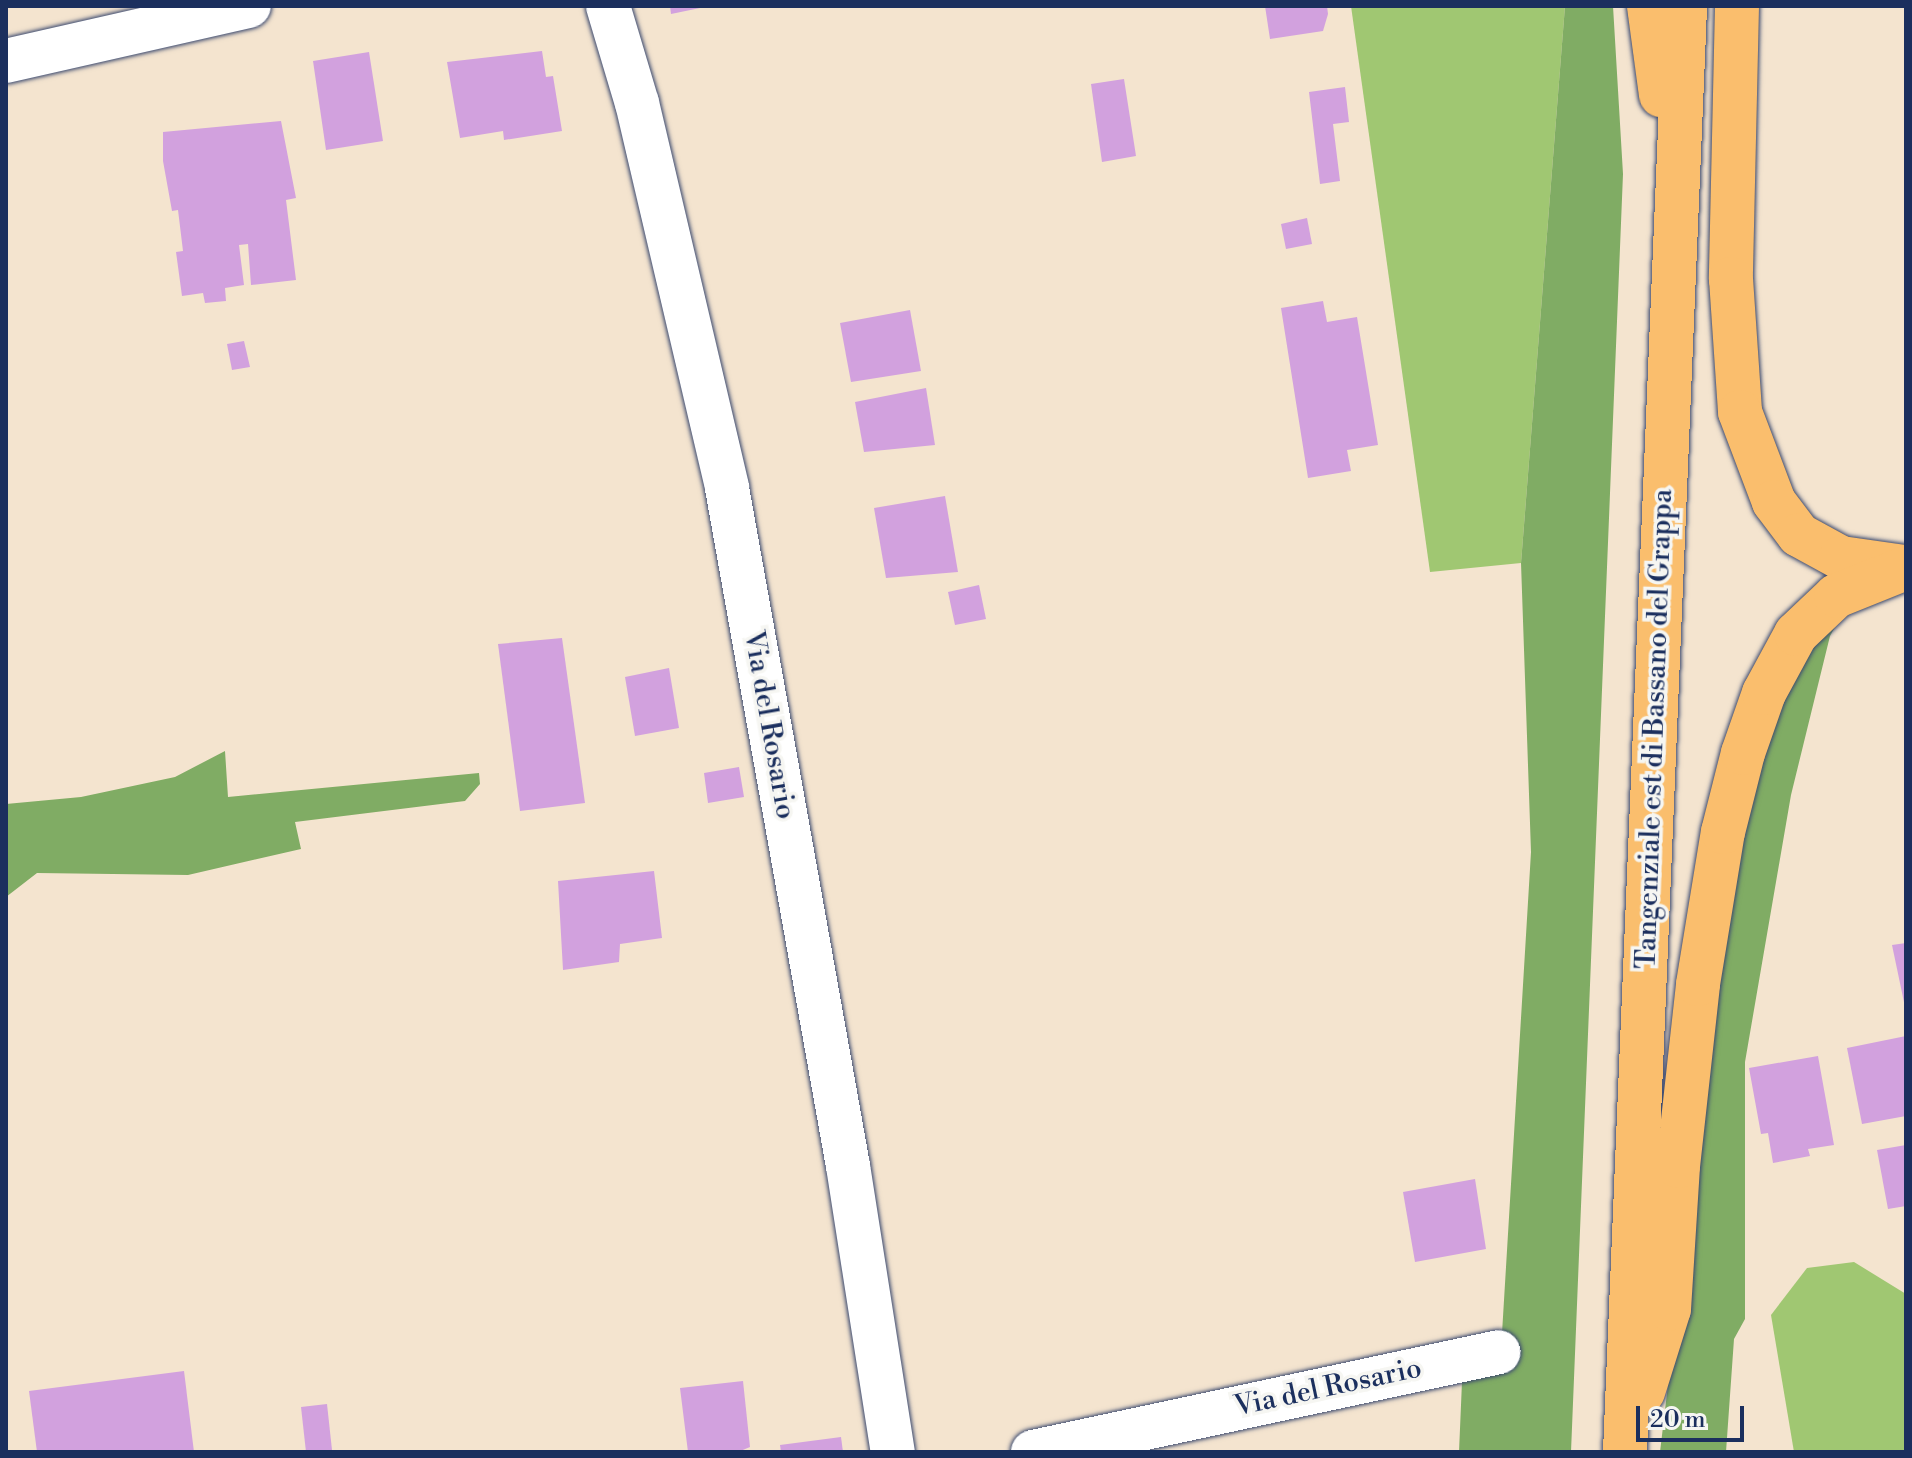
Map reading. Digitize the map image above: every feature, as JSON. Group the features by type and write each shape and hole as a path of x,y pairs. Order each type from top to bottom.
{"highway":[{"path":"1649,6 1677,204"},
{"name":"Tangenziale est di Bassano del Grappa","path":"1625,1450 1685,6"},
{"path":"1737,6 1731,279 1740,412 1747,437 1774,502 1799,535 1841,558 1906,567"},
{"path":"1625,1450 1669,1309 1678,1166 1698,984 1723,832 1743,753 1764,693 1796,634 1836,596 1906,567"}],"street":[{"path":"6,61 249,6"},
{"name":"Via del Rosario","path":"608,6 637,103 727,488 848,1166 893,1452"},
{"name":"Via del Rosario","path":"1033,1452 1161,1438 1498,1352"}],"green space":[{"path":"1351,6 1565,6 1521,563 1430,572"},
{"path":"1565,6 1613,6 1623,174 1571,1452 1459,1452 1463,1358 1501,1350 1531,852 1521,563"},
{"path":"1855,590 1830,636 1791,795 1745,1062 1745,1319 1734,1339 1726,1452 1660,1452 1682,1267 1703,1012 1772,687"},
{"path":"225,751 228,797 479,773 480,784 465,801 295,822 301,849 188,875 37,873 6,897 6,804 81,797 175,777"},
{"path":"1854,1262 1906,1294 1906,1452 1794,1452 1771,1315 1807,1268"}],"building":[{"path":"670,6 704,6 705,7 671,14"},
{"path":"1265,6 1327,6 1328,14 1323,31 1270,39"},
{"path":"542,51 546,77 553,76 562,131 504,140 503,131 460,138 447,62"},
{"path":"369,52 383,141 326,150 313,61"},
{"path":"1124,79 1136,156 1102,162 1091,84"},
{"path":"1345,87 1349,122 1333,124 1340,181 1320,184 1309,92"},
{"path":"281,121 296,198 286,200 296,280 251,285 248,244 239,245 244,285 225,288 226,301 205,303 203,293 182,296 176,252 183,251 178,210 172,211 163,161 163,132"},
{"path":"1307,218 1312,244 1286,249 1281,224"},
{"path":"1323,301 1327,322 1357,317 1378,445 1347,450 1351,471 1308,478 1281,308"},
{"path":"910,310 921,371 851,382 840,323"},
{"path":"244,341 250,367 232,370 227,344"},
{"path":"926,388 935,445 864,452 855,402"},
{"path":"945,496 958,572 886,578 874,508"},
{"path":"979,585 986,619 955,625 948,592"},
{"path":"562,638 585,803 520,811 498,644"},
{"path":"669,668 679,728 635,736 625,677"},
{"path":"739,767 744,797 708,803 704,773"},
{"path":"654,871 662,938 620,944 619,962 563,970 558,881"},
{"path":"1906,943 1906,1007 1905,1007 1892,945"},
{"path":"1906,1036 1906,1116 1862,1124 1847,1048"},
{"path":"1818,1056 1834,1145 1808,1149 1810,1156 1773,1163 1768,1133 1761,1134 1749,1068"},
{"path":"1906,1145 1906,1206 1888,1209 1877,1150"},
{"path":"1475,1179 1486,1249 1415,1262 1403,1192"},
{"path":"184,1371 194,1452 37,1452 29,1391"},
{"path":"743,1381 750,1447 738,1452 688,1452 680,1388"},
{"path":"327,1404 332,1450 306,1452 301,1407"},
{"path":"841,1437 843,1452 781,1452 780,1445"}]}
